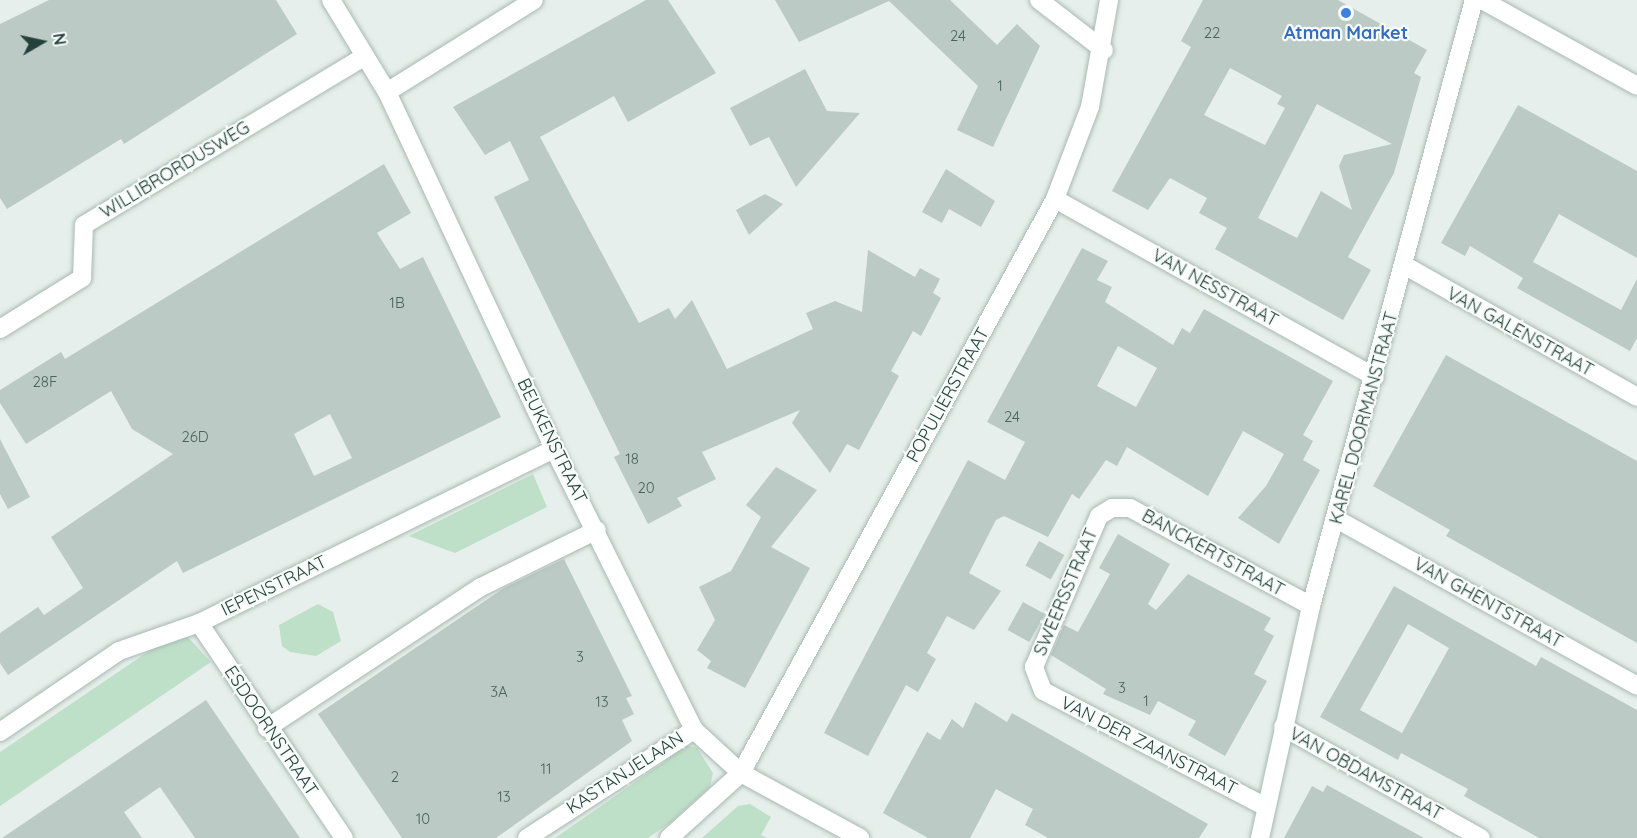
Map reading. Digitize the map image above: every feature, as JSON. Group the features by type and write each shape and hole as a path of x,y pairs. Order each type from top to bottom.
{"street":[{"name":"BEUKENSTRAAT","path":"331,0 387,92 554,449 597,530 694,730 741,772 860,838"},
{"path":"387,92 534,0"},
{"path":"1039,0 1104,50"},
{"name":"POPULIERSTRAAT","path":"741,772 1055,200 1104,50 1109,0"},
{"name":"KAREL DOORMANSTRAAT","path":"1260,838 1311,606 1338,520 1474,0"},
{"path":"1482,0 1637,86"},
{"name":"WILLIBRORDUSWEG","path":"0,329 82,278 84,225 364,57"},
{"name":"VAN NESSTRAAT","path":"1055,200 1375,377"},
{"name":"VAN GALENSTRAAT","path":"1404,265 1637,397"},
{"name":"IEPENSTRAAT","path":"0,732 119,651 199,623 554,449"},
{"name":"BANCKERTSTRAAT","path":"1112,508 1130,508 1311,606"},
{"name":"SWEERSSTRAAT","path":"1035,682 1034,667 1095,526 1112,508"},
{"name":"VAN GHENTSTRAAT","path":"1338,520 1637,686"},
{"path":"267,728 481,587 597,530"},
{"name":"ESDOORNSTRAAT","path":"199,623 267,728 344,838"},
{"name":"VAN DER ZAANSTRAAT","path":"1035,682 1053,696 1266,807"},
{"name":"VAN OBDAMSTRAAT","path":"1283,727 1481,838"},
{"name":"KASTANJELAAN","path":"527,838 694,730"},
{"path":"669,838 741,772"}],"green space":[{"path":"533,474 547,507 455,553 409,536"},
{"path":"318,604 333,612 341,641 316,656 290,652 282,646 279,625"},
{"path":"185,634 211,662 0,806 0,752 152,649"},
{"path":"685,745 697,748 713,773 710,787 671,822 648,838 555,838 667,760 664,754"},
{"path":"750,804 771,817 761,835 767,838 702,838 738,806"}],"building":[{"path":"49,0 276,0 297,34 124,144 121,139 7,209 0,198 0,24"},
{"path":"646,0 668,0 716,73 628,122 614,96 540,137 639,323 669,308 675,319 692,300 727,369 813,329 806,313 835,301 862,312 868,250 915,277 920,268 940,279 933,293 941,298 921,336 913,331 891,371 899,376 859,450 847,444 830,473 792,423 800,410 702,452 716,479 677,498 682,506 648,524 614,457 620,454 494,197 529,180 510,141 485,155 453,107"},
{"path":"775,0 950,0 997,45 1017,24 1040,46 993,147 957,130 978,86 889,1 799,42"},
{"path":"1203,0 1338,0 1427,50 1414,73 1421,77 1394,173 1348,257 1371,270 1343,320 1215,249 1227,228 1199,213 1207,198 1170,178 1148,210 1112,191 1191,47 1181,41","holes":["1230,68 1282,96 1277,104 1285,108 1265,145 1204,115","1317,104 1392,144 1344,155 1339,166 1352,210 1321,191 1297,238 1258,218"]},
{"path":"805,69 827,111 860,113 796,187 769,137 750,146 730,108"},
{"path":"1518,105 1637,171 1637,258 1559,214 1533,262 1621,310 1637,279 1637,338 1630,351 1517,288 1523,278 1470,246 1465,256 1441,243"},
{"path":"384,164 411,213 377,233 400,269 423,257 501,417 183,573 177,561 8,675 0,663 0,633 38,607 44,615 83,588 51,537 173,454 132,429 111,391 26,444 0,403 0,390 61,352 65,359","holes":["330,414 352,458 314,476 294,434"]},
{"path":"946,169 995,201 981,227 949,209 942,223 922,212"},
{"path":"765,194 783,204 749,235 736,210"},
{"path":"1082,248 1108,261 1097,280 1112,287 1105,302 1173,345 1182,328 1190,333 1204,309 1333,381 1303,435 1313,441 1303,460 1320,470 1279,544 1238,518 1266,486 1284,454 1243,431 1208,496 1127,447 1117,466 1106,460 1079,499 1072,494 1048,537 1004,516 996,520 969,573 1001,591 974,630 947,616 927,653 936,659 918,692 906,685 868,756 824,733 968,460 1005,480 1025,442 987,422","holes":["1118,346 1157,368 1136,407 1097,386"]},
{"path":"1446,355 1637,461 1637,643 1446,536 1450,530 1373,486"},
{"path":"0,439 30,497 8,509 0,494"},
{"path":"776,467 817,490 771,547 810,568 745,688 707,668 711,661 697,650 715,620 699,587 731,571 761,517 746,505"},
{"path":"1118,534 1170,564 1148,604 1156,610 1188,574 1271,618 1264,630 1274,636 1254,674 1267,681 1225,756 1188,735 1196,721 1158,701 1150,715 1103,694 1106,689 1051,655 1064,625 1078,632 1110,574 1099,568"},
{"path":"1039,541 1064,555 1051,580 1025,565"},
{"path":"564,559 632,696 626,698 634,714 622,720 632,741 496,838 402,838 318,714 504,588"},
{"path":"1394,586 1536,666 1541,657 1637,710 1637,838 1539,838 1464,796 1468,789 1401,753 1398,760 1320,717","holes":["1408,624 1449,648 1402,733 1360,710"]},
{"path":"1023,602 1045,614 1029,642 1007,630"},
{"path":"206,700 300,838 195,838 160,787 124,812 142,838 2,838"},
{"path":"975,702 1007,722 1012,713 1208,824 1199,838 1048,838 1025,825 1033,809 996,789 970,838 928,838 883,813 927,732 940,740 952,719 963,728"},
{"path":"1327,785 1424,838 1284,838 1312,786 1323,792"}],"place":[{"name":"Atman Market","path":"1346,13"}]}
